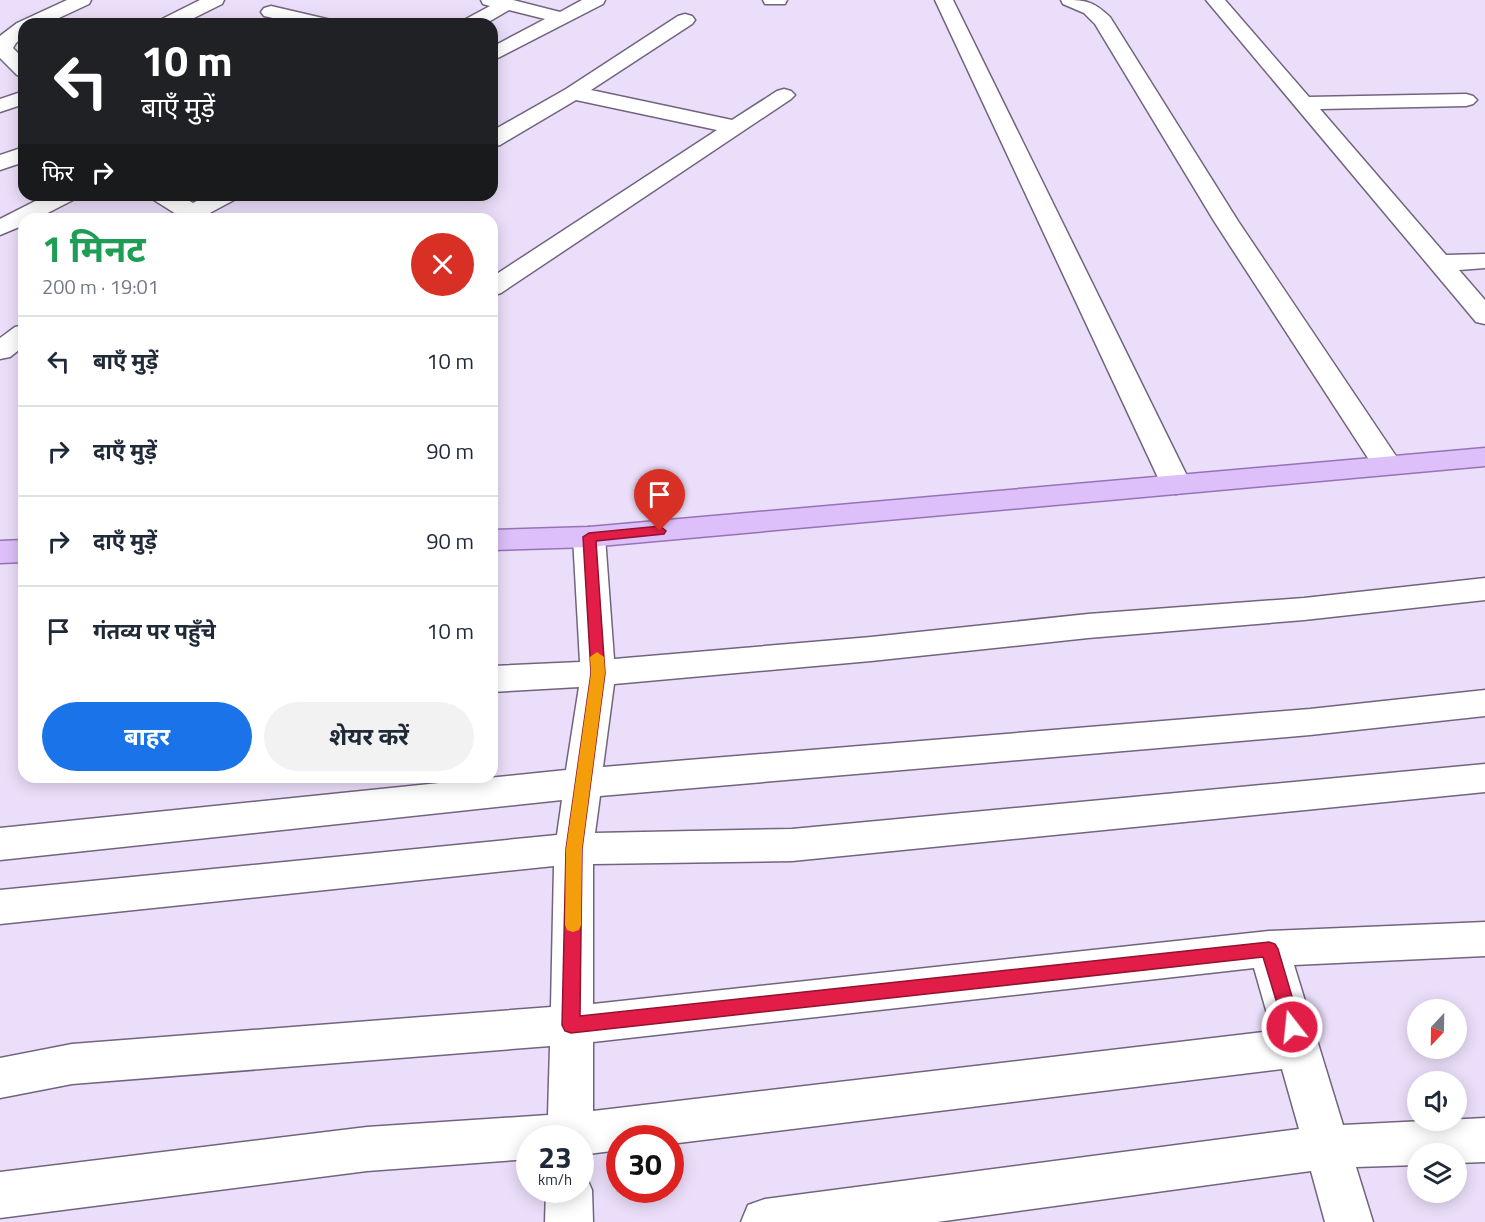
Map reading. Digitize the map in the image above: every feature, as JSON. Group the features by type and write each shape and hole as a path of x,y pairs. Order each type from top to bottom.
{"main road":[{"path":"498,540 589,537 1485,457"},
{"path":"0,552 18,551"}],"street":[{"path":"43,18 82,0"},
{"path":"179,18 215,0"},
{"path":"498,52 596,0"},
{"path":"772,0 778,0"},
{"path":"944,0 1176,484"},
{"path":"1073,0 1091,9 1103,21 1226,221 1387,465"},
{"path":"1215,0 1485,316"},
{"path":"479,18 500,2 562,18"},
{"path":"271,12 298,18"},
{"path":"498,137 573,93 685,20"},
{"path":"18,32 7,40 3,49 3,54 18,66"},
{"path":"573,93 734,127"},
{"path":"498,284 784,95"},
{"path":"0,106 18,99"},
{"path":"1303,103 1466,100"},
{"path":"0,163 18,156"},
{"path":"29,213 52,201"},
{"path":"171,201 190,213"},
{"path":"199,213 217,201"},
{"path":"0,228 18,219"},
{"path":"1440,263 1485,261"},
{"path":"0,351 18,338"},
{"path":"570,1125 574,849 598,673 589,537"},
{"path":"498,679 598,673 871,649 1088,626 1304,609 1485,589"},
{"path":"0,844 584,783 1310,723 1485,703"},
{"path":"0,907 574,849 792,845 1485,778"},
{"path":"0,1078 72,1064 571,1025 1269,949 1485,939"},
{"path":"1269,949 1349,1222"},
{"path":"594,1134 1298,1047"},
{"path":"0,1195 367,1149 516,1140"},
{"path":"765,1222 1327,1147 1485,1140"},
{"path":"569,1203 569,1222"}],"slow traffic":[{"path":"573,925 574,849 598,673 597,657"}],"route":[{"path":"660,531 589,537 598,673 574,849 571,1025 1269,949 1292,1027"}]}
